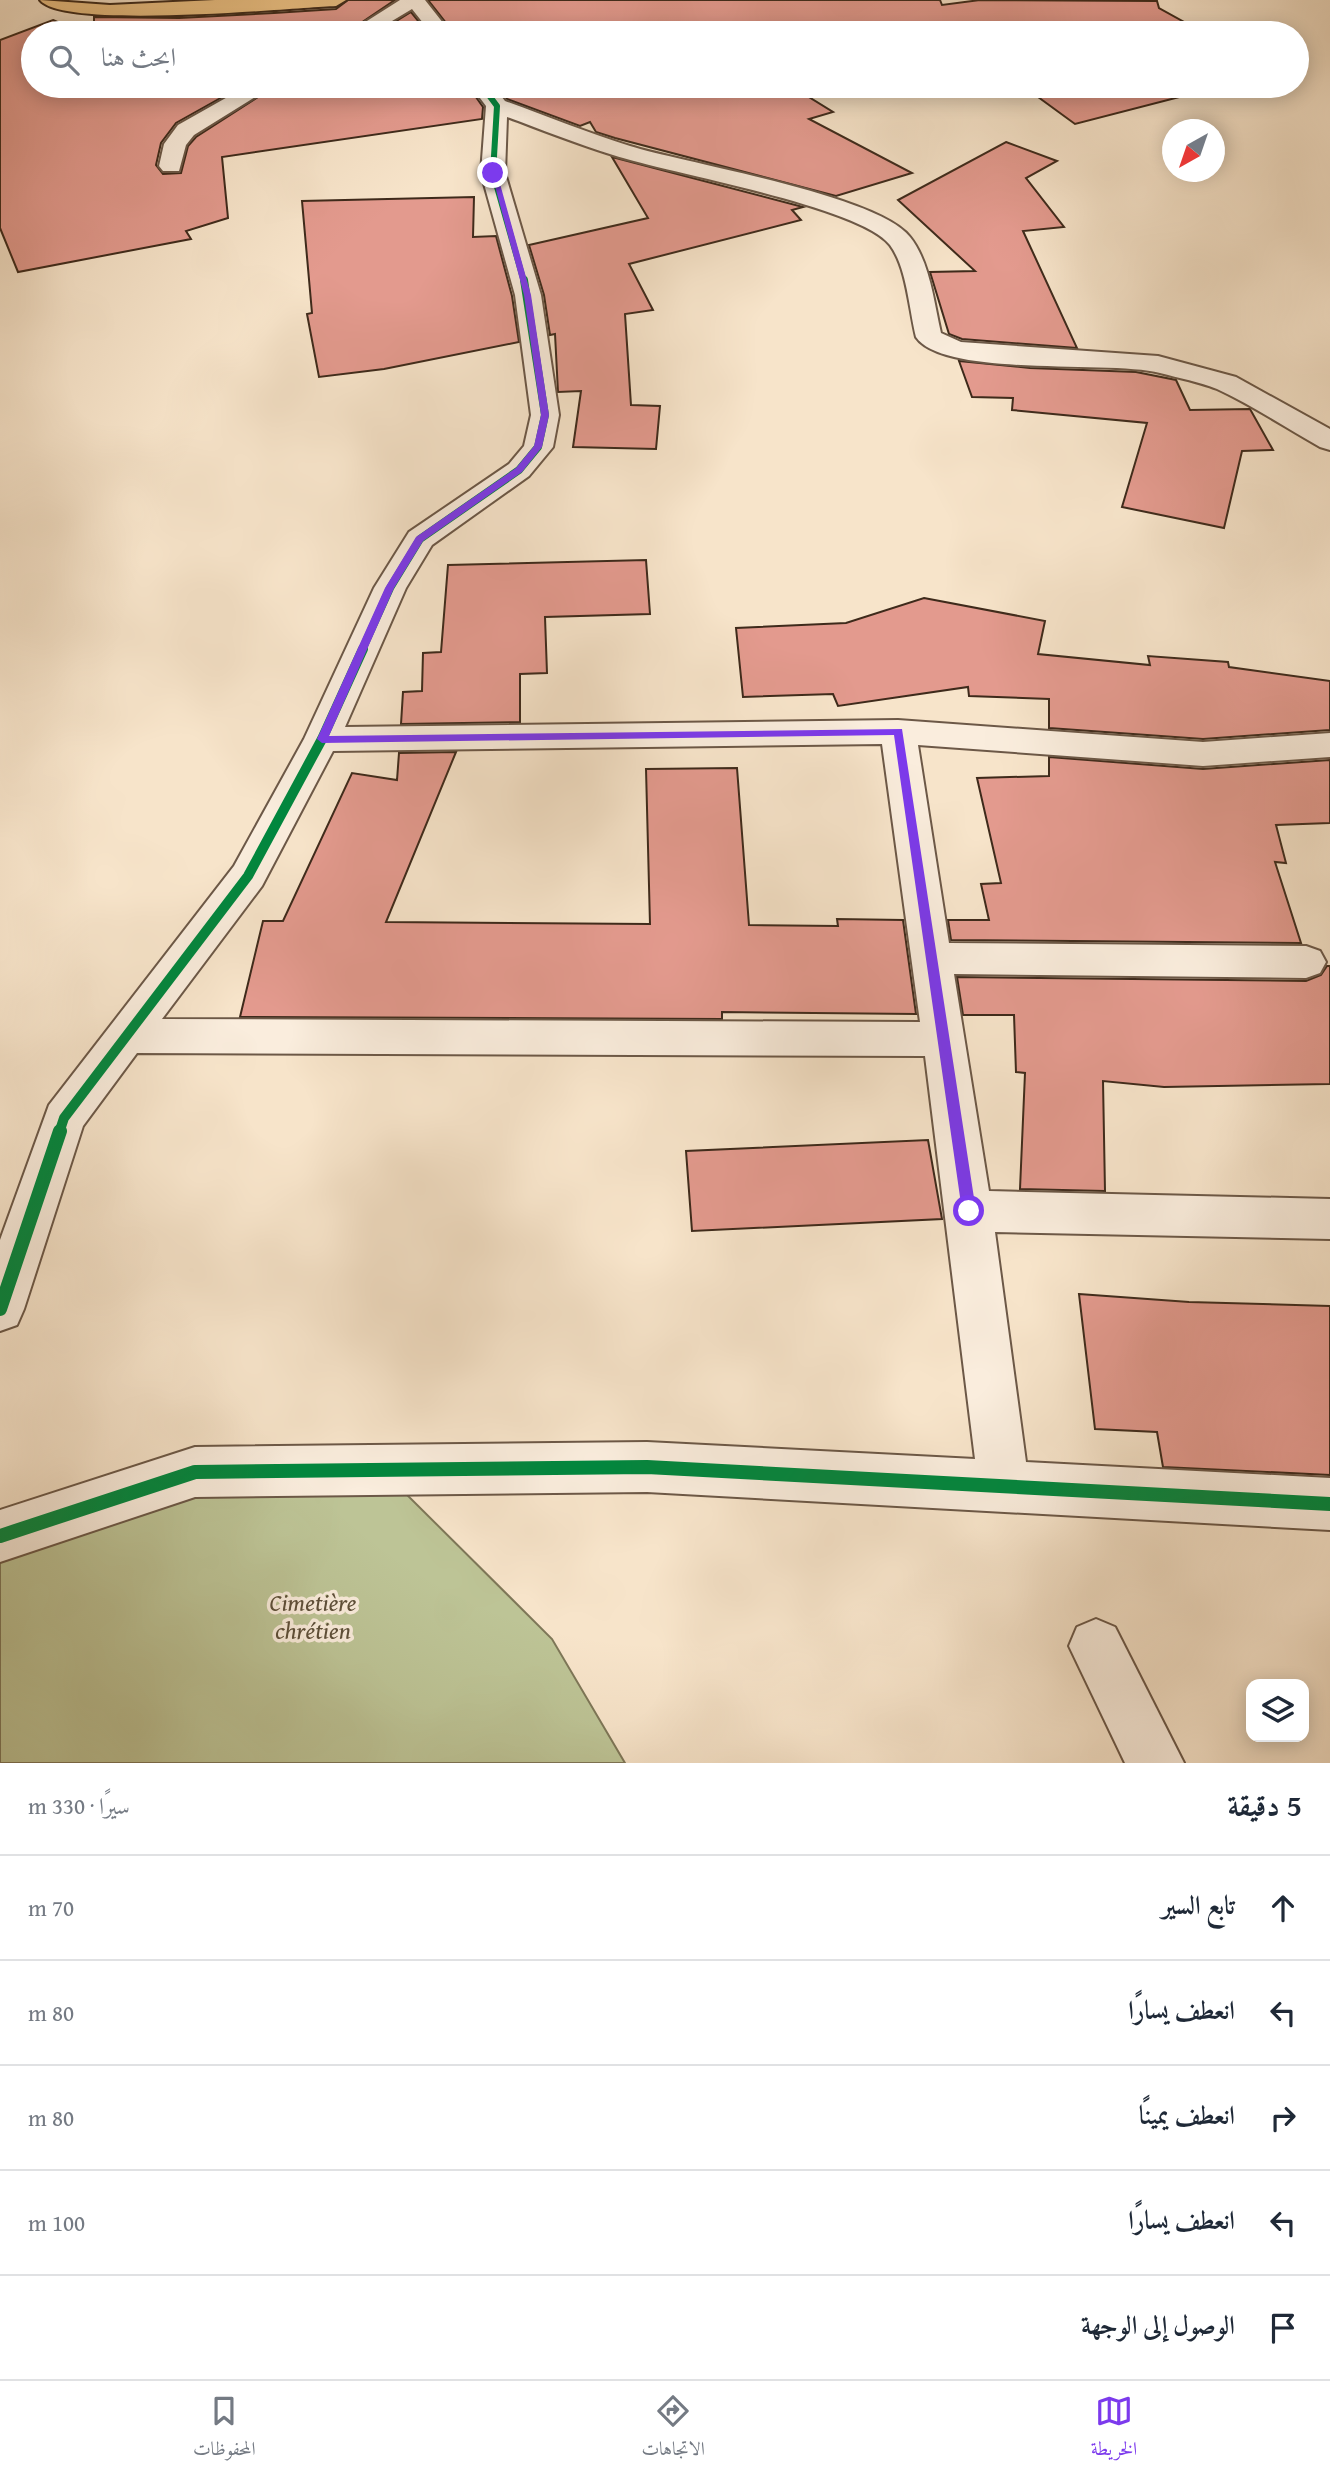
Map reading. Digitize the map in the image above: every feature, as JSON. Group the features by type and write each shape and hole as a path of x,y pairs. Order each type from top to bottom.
{"main road":[{"path":"50,0 71,9 110,10 336,0"}],"street":[{"path":"379,21 415,0 432,21"},
{"path":"171,166 175,144 186,130 241,98"},
{"path":"0,1309 64,1118 248,876 322,739 390,588 419,539 519,470 538,447 545,415 528,295 493,173 490,98"},
{"path":"495,98 622,151 799,196 862,216 900,240 913,270 929,337 953,349 975,353 1158,364 1226,383 1330,442"},
{"path":"322,739 898,732 1203,754 1330,745"},
{"path":"898,732 969,1211 1004,1486"},
{"path":"932,958 1306,962"},
{"path":"126,1036 944,1039"},
{"path":"969,1211 1330,1219"},
{"path":"0,1536 195,1472 647,1467 1330,1504"},
{"path":"1096,1646 1155,1763"}],"green space":[{"name":"Cimetière chrétien","path":"382,1470 552,1639 625,1763 0,1763 0,1536 195,1472"}],"building":[{"path":"348,0 395,0 364,21 94,21 94,17 179,18 336,9"},
{"path":"428,0 940,0 942,5 980,0 1157,1 1159,8 1182,21 445,21"},
{"path":"411,12 418,21 396,21"},
{"path":"21,32 21,98 221,98 176,123 161,143 156,165 163,174 181,173 188,146 196,137 256,98 477,98 483,107 482,119 222,157 228,218 186,231 191,239 18,272 0,228 0,40"},
{"path":"810,98 833,112 809,119 912,173 836,196 615,138 596,132 590,122 580,126 507,99"},
{"path":"1039,98 1176,98 1075,124"},
{"path":"1006,142 1057,161 1026,178 1064,227 1023,231 1077,348 962,339 949,334 930,272 975,271 898,200"},
{"path":"612,157 803,207 792,210 801,220 629,264 653,310 625,314 631,405 660,406 656,449 573,447 581,391 558,392 555,334 550,335 544,295 529,245 648,218"},
{"path":"474,197 473,237 496,236 512,296 519,342 384,369 319,377 307,314 312,313 302,201"},
{"path":"959,361 1030,368 1136,372 1176,380 1190,410 1250,409 1273,450 1242,451 1224,528 1122,507 1147,423 1012,410 1013,398 972,397"},
{"path":"646,560 650,614 545,617 547,673 520,674 520,722 401,724 403,692 422,691 423,653 441,652 448,565"},
{"path":"924,598 1045,621 1038,654 1150,665 1148,656 1228,662 1229,667 1330,681 1330,730 1203,739 1049,728 1049,699 969,696 968,687 838,706 833,694 743,697 736,628 846,623"},
{"path":"456,752 386,922 650,924 646,769 737,768 749,925 838,926 837,919 903,920 916,1014 722,1012 722,1019 240,1017 263,921 283,921 352,773 397,780 399,753"},
{"path":"1049,757 1203,769 1330,760 1330,823 1276,825 1286,863 1275,862 1301,943 951,940 948,920 989,920 981,884 1001,883 977,778 1049,776"},
{"path":"1327,966 1330,966 1330,1084 1164,1087 1103,1081 1105,1191 1020,1189 1025,1073 1016,1072 1014,1015 963,1015 957,977 1306,981 1321,975"},
{"path":"928,1140 942,1219 692,1231 686,1151"},
{"path":"1079,1294 1189,1302 1330,1306 1330,1475 1163,1467 1157,1432 1095,1429"}],"cycle path":[{"path":"0,1309 64,1118 248,876 322,739 390,588 420,539 519,470 538,447 545,415 528,295 493,173 497,106 491,98"},
{"path":"0,1536 195,1472 647,1467 1330,1504"}],"route":[{"path":"493,173 528,295 545,415 538,447 519,470 419,539 390,588 322,739 898,732 969,1211"}]}
